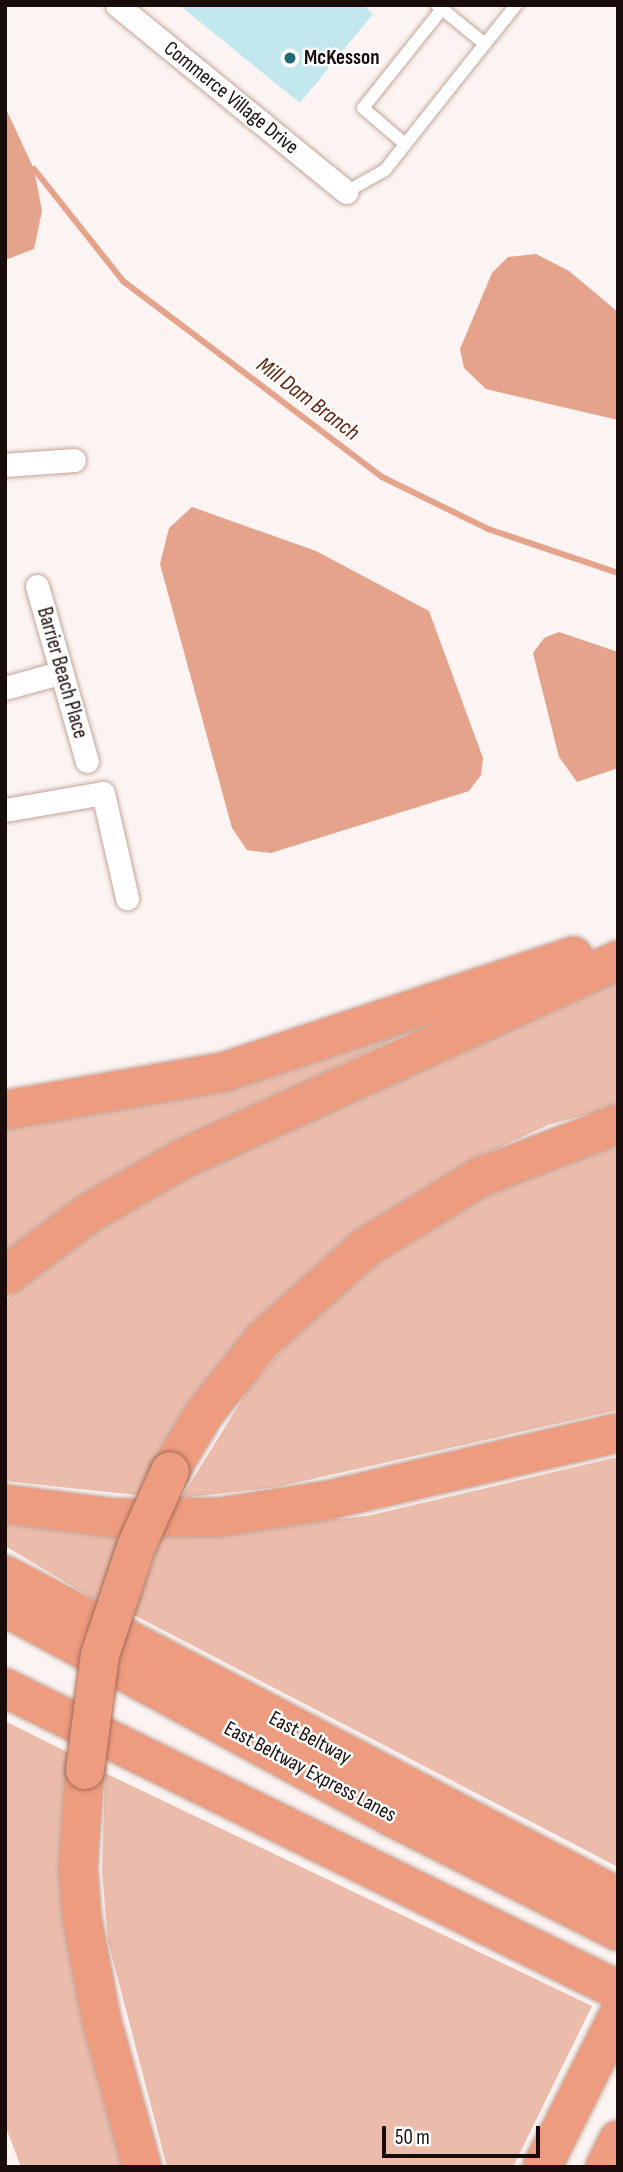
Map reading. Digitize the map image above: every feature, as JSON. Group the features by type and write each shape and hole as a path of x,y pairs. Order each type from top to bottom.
{"highway":[{"path":"5,1110 159,1086 296,1052 618,941"},
{"path":"5,1276 89,1213 182,1159 618,960"},
{"path":"142,2167 101,2018 82,1917 78,1867 91,1694 103,1644 170,1471 204,1414 263,1340 365,1248 480,1177 618,1124"},
{"path":"5,1504 116,1518 220,1517 329,1500 618,1433"},
{"name":"East Beltway","path":"5,1575 618,1897"},
{"name":"East Beltway Express Lanes","path":"5,1608 394,1818 618,1931"},
{"path":"5,1688 618,1990"},
{"path":"542,2167 618,2016"},
{"path":"605,2167 618,2140"}],"street":[{"name":"Commerce Village Drive","path":"117,5 346,192"},
{"path":"5,465 74,460"},
{"name":"Barrier Beach Place","path":"37,586 87,761"},
{"path":"5,688 60,673"},
{"path":"5,810 103,793 127,898"}],"lane":[{"path":"346,192 384,170 516,5"},
{"path":"405,144 363,108 440,7 485,44"}],"shaded area":[{"path":"5,107 34,169 42,211 34,249 5,260"},
{"path":"536,254 569,271 618,312 618,420 486,389 464,368 460,349 492,273 508,257"},
{"path":"192,507 316,551 429,611 483,758 481,775 469,791 271,853 247,850 232,828 160,564 169,528"},
{"path":"559,632 618,652 618,768 577,782 559,757 533,653 544,638"},
{"path":"618,968 618,1106 548,1125 468,1162 358,1233 145,1496 5,1481 5,1301 41,1268 163,1188"},
{"path":"426,1024 144,1159 43,1223 5,1256 5,1118"},
{"path":"618,1141 618,1410 277,1487 181,1498 250,1387 292,1338 371,1266 463,1203"},
{"path":"618,1457 618,1867 134,1615 162,1537 367,1516"},
{"path":"5,1520 126,1537 102,1604 5,1546"},
{"path":"5,1721 73,1755 136,2167 21,2167 5,2125"},
{"path":"105,1773 592,2006 513,2167 167,2167 108,1941 102,1871"}],"building":[{"name":"McKesson","path":"179,5 363,5 373,14 300,103"}],"waterway":[{"name":"Mill Dam Branch","path":"34,169 123,281 382,477 488,529 618,573"}],"place":[{"name":"McKesson","path":"290,58"}]}
